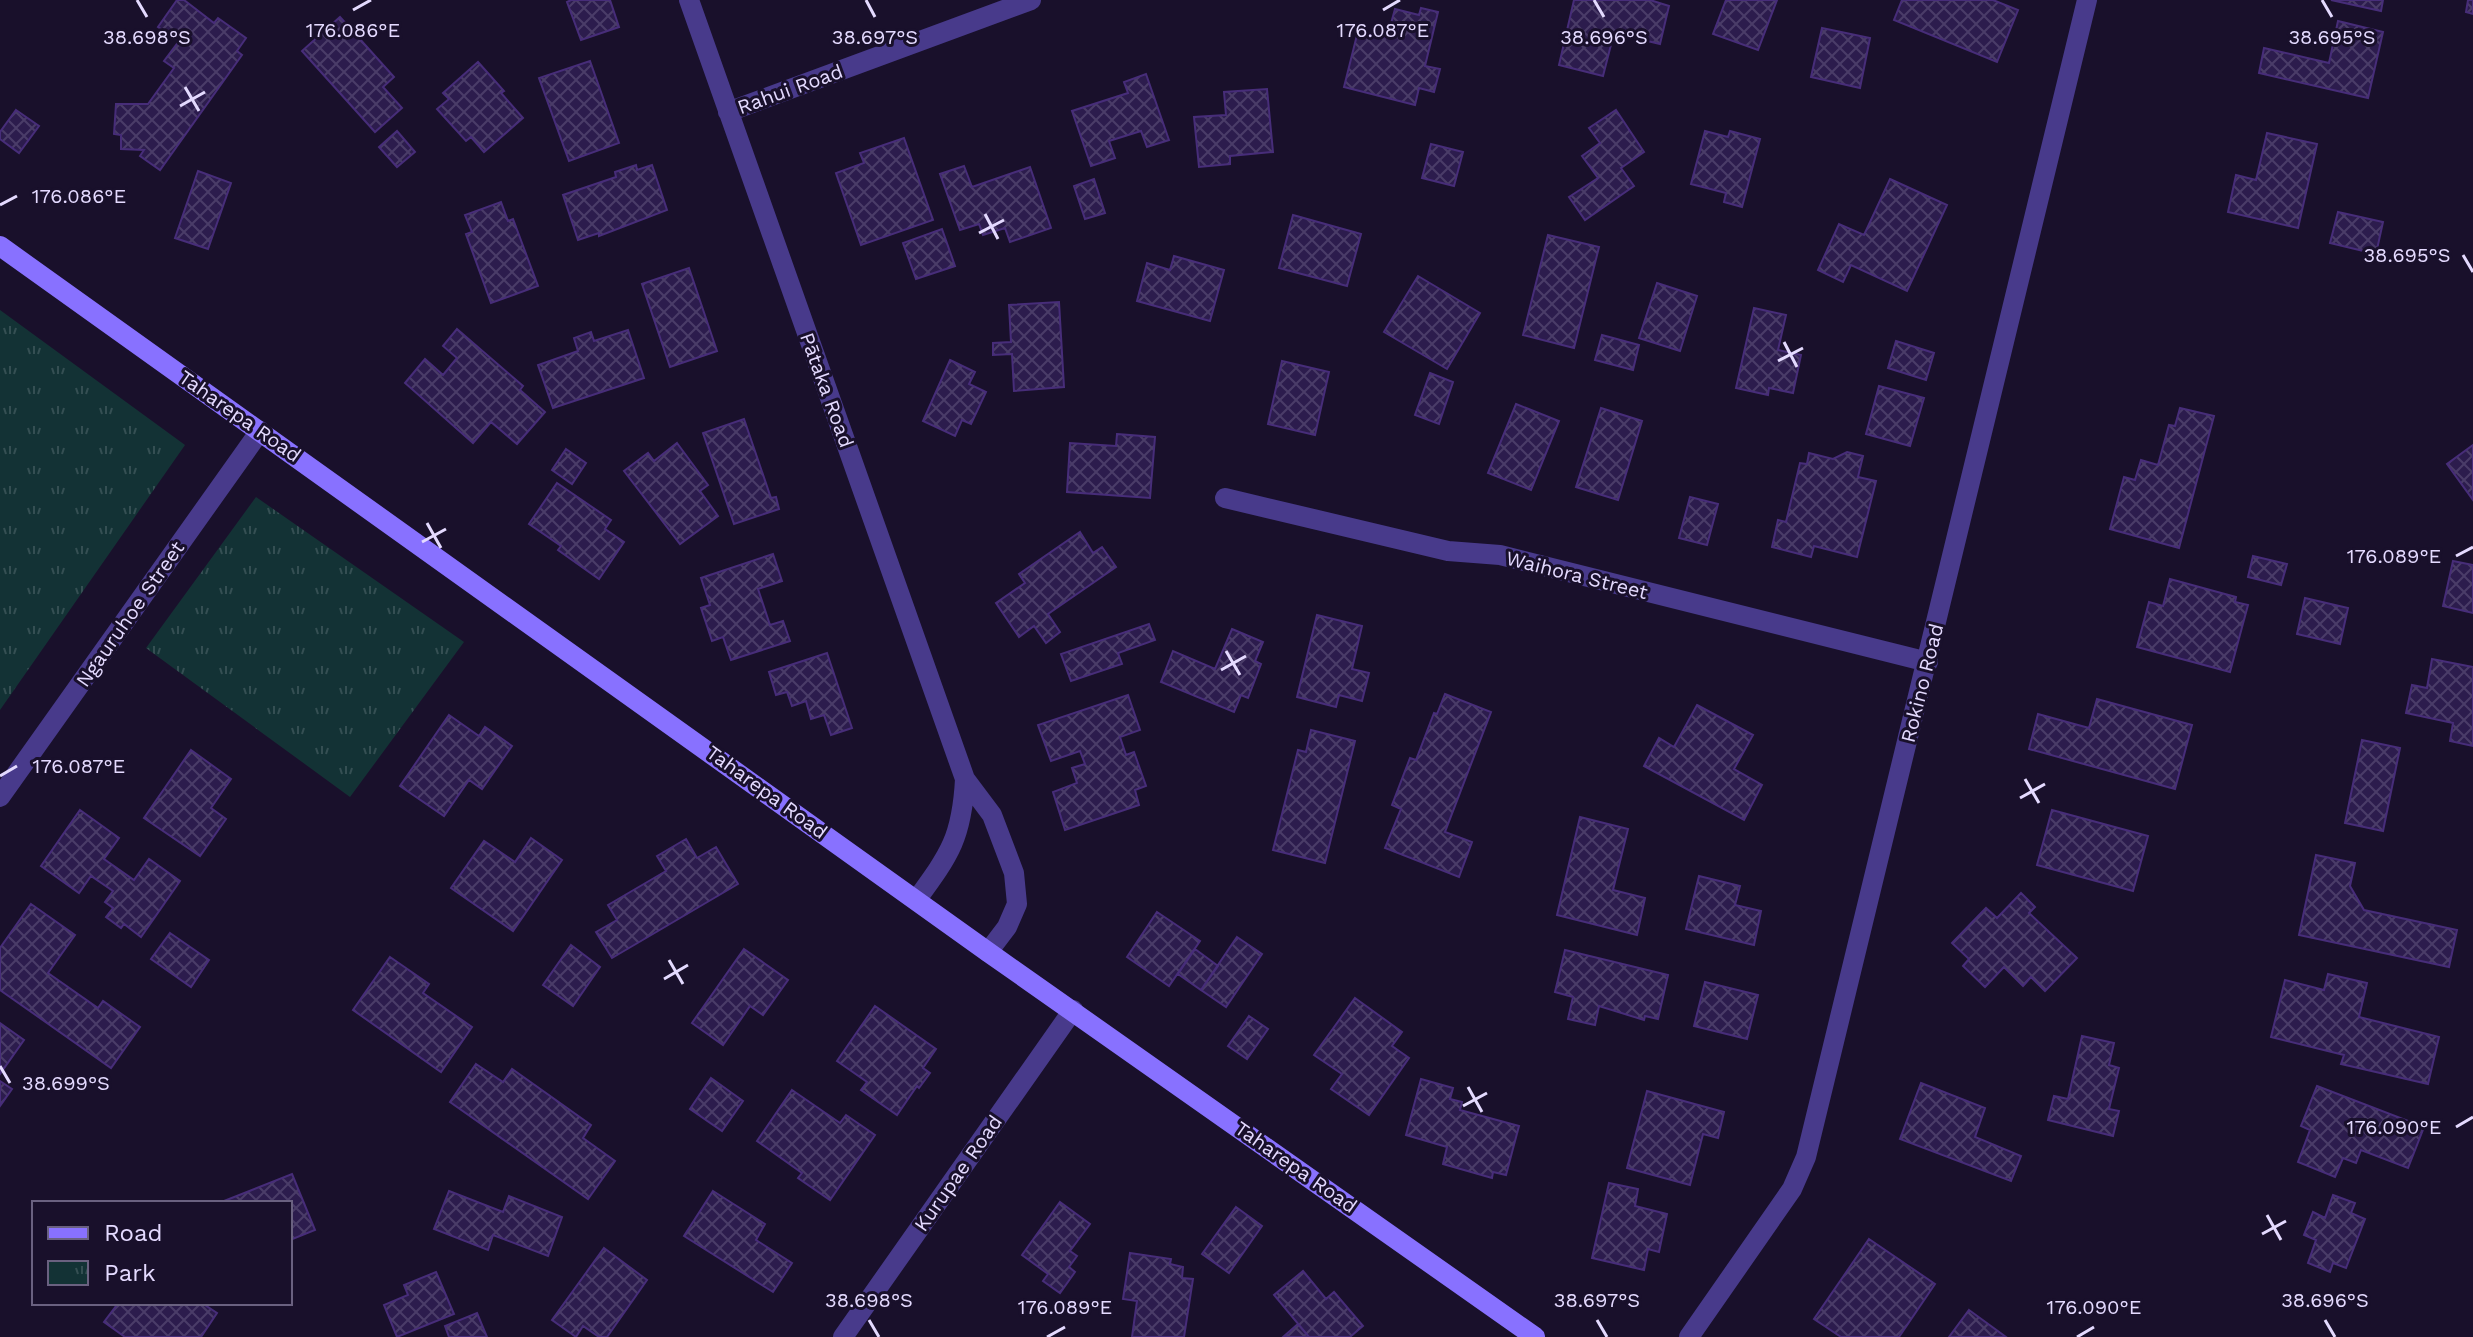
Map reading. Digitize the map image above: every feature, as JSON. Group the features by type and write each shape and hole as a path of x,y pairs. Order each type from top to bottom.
{"street":[{"name":"Pātaka Road","path":"689,0 965,779 992,815 1014,873 1017,904 1007,927 988,952"},
{"name":"Rahui Road","path":"728,112 1031,0"},
{"name":"Rokino Road","path":"1689,1337 1792,1189 1806,1157 2087,0"},
{"name":"Taharepa Road","path":"0,246 988,952 1535,1337"},
{"name":"Ngauruhoe Street","path":"0,797 260,431"},
{"name":"Waihora Street","path":"1225,498 1448,551 1500,555 1928,662"},
{"name":"Pātaka Road","path":"917,899 949,856 963,812 965,779"},
{"name":"Kurupae Road","path":"843,1337 1073,1010"}],"green space":[{"path":"0,310 185,445 0,710"},
{"path":"256,497 464,642 350,797 146,648"}],"building":[{"path":"177,0 184,0 214,23 218,18 246,38 237,51 242,55 160,170 140,156 144,150 121,149 121,135 114,134 116,104 148,104 174,68 164,61 179,41 158,27"},
{"path":"610,0 619,27 581,40 567,2"},
{"path":"1574,0 1650,0 1669,6 1660,44 1614,33 1603,76 1559,65"},
{"path":"1726,0 1777,0 1758,50 1713,34"},
{"path":"1902,0 1993,0 2018,10 1997,62 1894,20"},
{"path":"2331,0 2383,0 2381,11"},
{"path":"2468,0 2473,0 2473,14 2466,12"},
{"path":"1421,8 1438,12 1425,66 1440,69 1434,92 1419,88 1415,105 1344,87 1358,31 1387,38 1395,9 1419,15"},
{"path":"340,17 394,77 383,87 402,108 375,132 302,51"},
{"path":"2338,21 2383,32 2368,98 2259,73 2264,48 2329,63"},
{"path":"1822,28 1870,38 1860,88 1811,77"},
{"path":"590,61 619,143 569,161 539,78"},
{"path":"478,62 523,118 484,152 471,137 466,141 437,109 449,99 443,93"},
{"path":"1146,74 1169,140 1147,147 1141,131 1109,141 1115,158 1091,166 1072,111 1128,93 1124,82"},
{"path":"1267,89 1273,152 1230,156 1230,164 1199,167 1194,117 1226,115 1224,92"},
{"path":"16,110 39,126 19,153 0,139 0,132"},
{"path":"1616,110 1644,152 1621,168 1634,186 1585,220 1569,197 1598,178 1582,156 1600,143 1589,128"},
{"path":"397,131 415,152 397,167 379,147"},
{"path":"1705,131 1728,137 1730,131 1760,139 1742,207 1724,202 1726,193 1691,184"},
{"path":"2267,133 2317,144 2298,228 2228,212 2236,175 2256,180"},
{"path":"904,138 933,220 861,245 836,173 864,163 860,153"},
{"path":"1431,144 1463,152 1454,186 1422,178"},
{"path":"636,165 637,170 652,165 667,210 599,236 599,233 578,240 563,195 616,177 615,172"},
{"path":"964,166 972,187 1030,167 1051,228 1010,242 1005,228 983,235 979,224 960,230 940,174"},
{"path":"198,171 231,183 208,249 175,238"},
{"path":"1094,179 1105,213 1085,219 1074,186"},
{"path":"1890,179 1947,205 1907,291 1851,265 1843,282 1818,270 1839,224 1864,235"},
{"path":"501,202 508,221 513,219 538,286 491,303 466,234 472,232 465,215"},
{"path":"2338,212 2383,222 2376,254 2330,243"},
{"path":"1293,215 1361,234 1347,286 1279,268"},
{"path":"942,229 955,266 916,279 903,243"},
{"path":"1548,235 1599,247 1574,348 1523,335"},
{"path":"1174,256 1224,270 1210,321 1137,301 1147,263 1170,270"},
{"path":"689,268 717,351 670,367 642,284"},
{"path":"1418,276 1480,313 1447,369 1384,332"},
{"path":"1657,283 1697,296 1680,351 1639,338"},
{"path":"1059,302 1064,387 1014,391 1012,354 993,355 993,343 1011,342 1009,305"},
{"path":"1754,308 1786,315 1778,350 1801,355 1793,393 1769,388 1768,395 1736,388"},
{"path":"457,329 523,386 520,390 545,412 517,444 491,422 473,443 405,383 425,359 443,375 457,358 443,346"},
{"path":"628,330 644,378 553,408 538,365 578,351 574,338 591,332 594,341"},
{"path":"1602,335 1639,345 1633,370 1595,360"},
{"path":"1896,341 1934,353 1926,380 1888,368"},
{"path":"950,360 975,372 969,384 986,392 971,424 962,420 955,436 923,421"},
{"path":"1282,361 1329,372 1315,435 1268,424"},
{"path":"1430,373 1453,382 1439,424 1415,415"},
{"path":"1879,386 1924,398 1910,446 1866,434"},
{"path":"1516,404 1559,421 1531,490 1488,473"},
{"path":"1601,408 1642,421 1618,500 1576,487"},
{"path":"2180,408 2214,416 2179,548 2110,529 2124,477 2135,480 2141,460 2158,465 2169,425 2175,426"},
{"path":"744,419 771,498 776,497 779,509 734,524 703,433"},
{"path":"1117,434 1155,437 1150,498 1067,492 1070,443 1116,446"},
{"path":"677,443 708,485 700,491 718,516 680,544 624,471 648,453 654,461"},
{"path":"2473,445 2473,500 2447,464"},
{"path":"566,449 586,463 572,484 552,470"},
{"path":"1847,452 1863,456 1858,477 1876,481 1857,557 1814,546 1811,557 1772,547 1778,520 1786,522 1800,463 1807,464 1809,453 1833,459"},
{"path":"557,483 611,520 605,529 624,542 599,579 558,550 561,546 529,524"},
{"path":"1690,497 1718,504 1707,545 1679,538"},
{"path":"1080,532 1093,553 1102,547 1116,567 1048,614 1060,632 1046,643 1034,626 1019,637 996,603 1025,583 1019,574"},
{"path":"773,554 782,581 758,589 770,625 783,621 790,641 731,660 723,637 712,641 701,608 710,605 701,578"},
{"path":"2253,556 2287,564 2281,585 2248,577"},
{"path":"2453,561 2473,565 2473,613 2443,606"},
{"path":"2170,579 2236,597 2235,602 2248,605 2230,672 2137,647 2149,602 2163,606"},
{"path":"2305,598 2348,608 2340,644 2297,634"},
{"path":"1317,615 1362,626 1352,669 1369,673 1362,701 1339,695 1336,707 1297,697"},
{"path":"1149,624 1155,640 1118,653 1122,664 1071,681 1061,654"},
{"path":"1232,629 1263,642 1255,661 1261,664 1248,698 1241,695 1234,712 1161,682 1173,651 1215,669"},
{"path":"827,653 852,728 831,735 824,715 811,719 806,701 792,706 787,692 776,695 769,672"},
{"path":"2432,659 2473,667 2473,746 2450,741 2453,723 2406,713 2412,685 2427,688"},
{"path":"1445,694 1491,712 1445,832 1472,842 1459,877 1385,848 1401,809 1392,805 1410,758 1416,760 1434,713 1437,714"},
{"path":"1128,695 1140,730 1120,737 1126,755 1134,752 1146,786 1135,790 1139,805 1065,830 1053,792 1077,783 1072,768 1085,764 1080,751 1051,761 1038,725"},
{"path":"2097,699 2192,725 2175,789 2029,749 2038,714 2089,728"},
{"path":"1697,705 1753,735 1734,769 1762,785 1744,820 1644,766 1659,738 1674,747"},
{"path":"449,715 479,736 485,727 512,746 482,789 469,780 444,816 400,786"},
{"path":"1311,730 1355,741 1325,863 1273,850 1298,750 1306,752"},
{"path":"2362,740 2400,748 2383,831 2345,823"},
{"path":"191,750 231,779 211,808 226,819 200,856 144,818"},
{"path":"80,810 119,838 104,859 134,880 149,859 180,881 141,937 124,924 121,928 106,917 113,908 105,902 113,891 91,876 79,893 41,866"},
{"path":"2052,810 2148,836 2133,891 2037,865"},
{"path":"1580,817 1628,829 1613,890 1645,898 1637,935 1557,915"},
{"path":"531,838 562,860 513,931 451,888 484,841 515,862"},
{"path":"686,839 697,858 716,847 738,884 612,958 596,932 617,920 608,905 666,871 657,856"},
{"path":"2316,855 2355,863 2350,886 2364,910 2457,930 2449,967 2299,935"},
{"path":"1699,876 1740,886 1735,905 1761,911 1754,945 1686,929"},
{"path":"2021,893 2035,907 2029,913 2077,958 2045,991 2031,977 2023,986 2004,967 1985,987 1963,966 1969,959 1952,943 1986,908 1997,918"},
{"path":"31,904 75,935 48,973 98,1008 103,1001 140,1027 111,1068 0,990 0,948"},
{"path":"1157,912 1200,941 1169,986 1127,957"},
{"path":"170,933 209,960 191,987 151,959"},
{"path":"1237,937 1262,954 1226,1007 1201,990"},
{"path":"571,945 600,967 573,1006 543,985"},
{"path":"744,949 788,980 763,1015 750,1006 723,1045 692,1023"},
{"path":"1195,949 1218,966 1201,990 1178,974"},
{"path":"1565,950 1668,975 1658,1019 1645,1016 1644,1020 1599,1006 1595,1025 1568,1019 1573,997 1555,992"},
{"path":"390,957 429,984 423,993 472,1027 441,1072 353,1010"},
{"path":"2328,974 2367,983 2359,1017 2439,1037 2428,1084 2341,1064 2344,1055 2271,1037 2285,980 2324,990"},
{"path":"1705,982 1758,995 1747,1039 1694,1026"},
{"path":"1355,998 1402,1032 1392,1046 1409,1058 1369,1115 1331,1089 1342,1074 1314,1055"},
{"path":"875,1006 936,1049 923,1068 930,1073 897,1115 861,1090 867,1082 837,1061"},
{"path":"1249,1016 1268,1029 1247,1059 1228,1046"},
{"path":"0,1023 24,1040 0,1074"},
{"path":"2082,1036 2114,1043 2109,1065 2119,1068 2109,1109 2119,1111 2113,1136 2048,1120 2054,1096 2068,1099"},
{"path":"476,1064 503,1082 512,1069 591,1125 583,1138 615,1161 588,1199 450,1102"},
{"path":"711,1078 743,1101 722,1131 690,1109"},
{"path":"1421,1079 1453,1088 1450,1099 1462,1102 1460,1110 1519,1126 1506,1175 1493,1172 1492,1178 1443,1164 1447,1147 1406,1135"},
{"path":"0,1081 12,1089 0,1106"},
{"path":"1921,1083 1985,1108 1975,1137 2021,1156 2011,1181 1900,1139"},
{"path":"2317,1086 2424,1127 2408,1168 2361,1150 2356,1163 2343,1158 2335,1177 2298,1162 2310,1130 2301,1126"},
{"path":"792,1090 840,1123 846,1115 875,1135 830,1200 798,1178 802,1173 757,1141"},
{"path":"1647,1091 1724,1112 1718,1138 1703,1134 1690,1185 1627,1168"},
{"path":"292,1174 315,1230 292,1239 292,1201 224,1201"},
{"path":"1609,1183 1638,1189 1635,1206 1667,1214 1659,1252 1648,1249 1644,1270 1592,1258"},
{"path":"449,1191 503,1212 509,1196 562,1217 548,1256 493,1235 488,1250 434,1229"},
{"path":"713,1191 765,1224 756,1240 792,1263 773,1292 684,1236"},
{"path":"2333,1195 2355,1203 2351,1213 2365,1219 2346,1268 2333,1263 2330,1272 2308,1263 2316,1240 2304,1235 2313,1212 2325,1218"},
{"path":"1060,1202 1090,1224 1070,1251 1077,1256 1069,1267 1075,1272 1060,1293 1043,1281 1048,1274 1022,1255"},
{"path":"1236,1207 1262,1226 1229,1273 1202,1254"},
{"path":"1869,1239 1935,1284 1899,1337 1841,1337 1814,1319"},
{"path":"604,1248 647,1280 607,1337 599,1337 583,1326 576,1337 552,1320"},
{"path":"1130,1253 1171,1259 1170,1264 1183,1267 1182,1278 1193,1279 1184,1337 1132,1337 1137,1301 1123,1299"},
{"path":"1303,1271 1326,1299 1334,1292 1363,1326 1350,1337 1309,1337 1274,1295"},
{"path":"436,1272 454,1314 397,1337 384,1305 408,1295 404,1285"},
{"path":"205,1305 217,1313 201,1337 125,1337 104,1322 116,1306"},
{"path":"1969,1310 2006,1337 1949,1337"},
{"path":"477,1313 487,1337 449,1337 445,1326"},
{"path":"1298,1324 1309,1337 1283,1337"}]}
